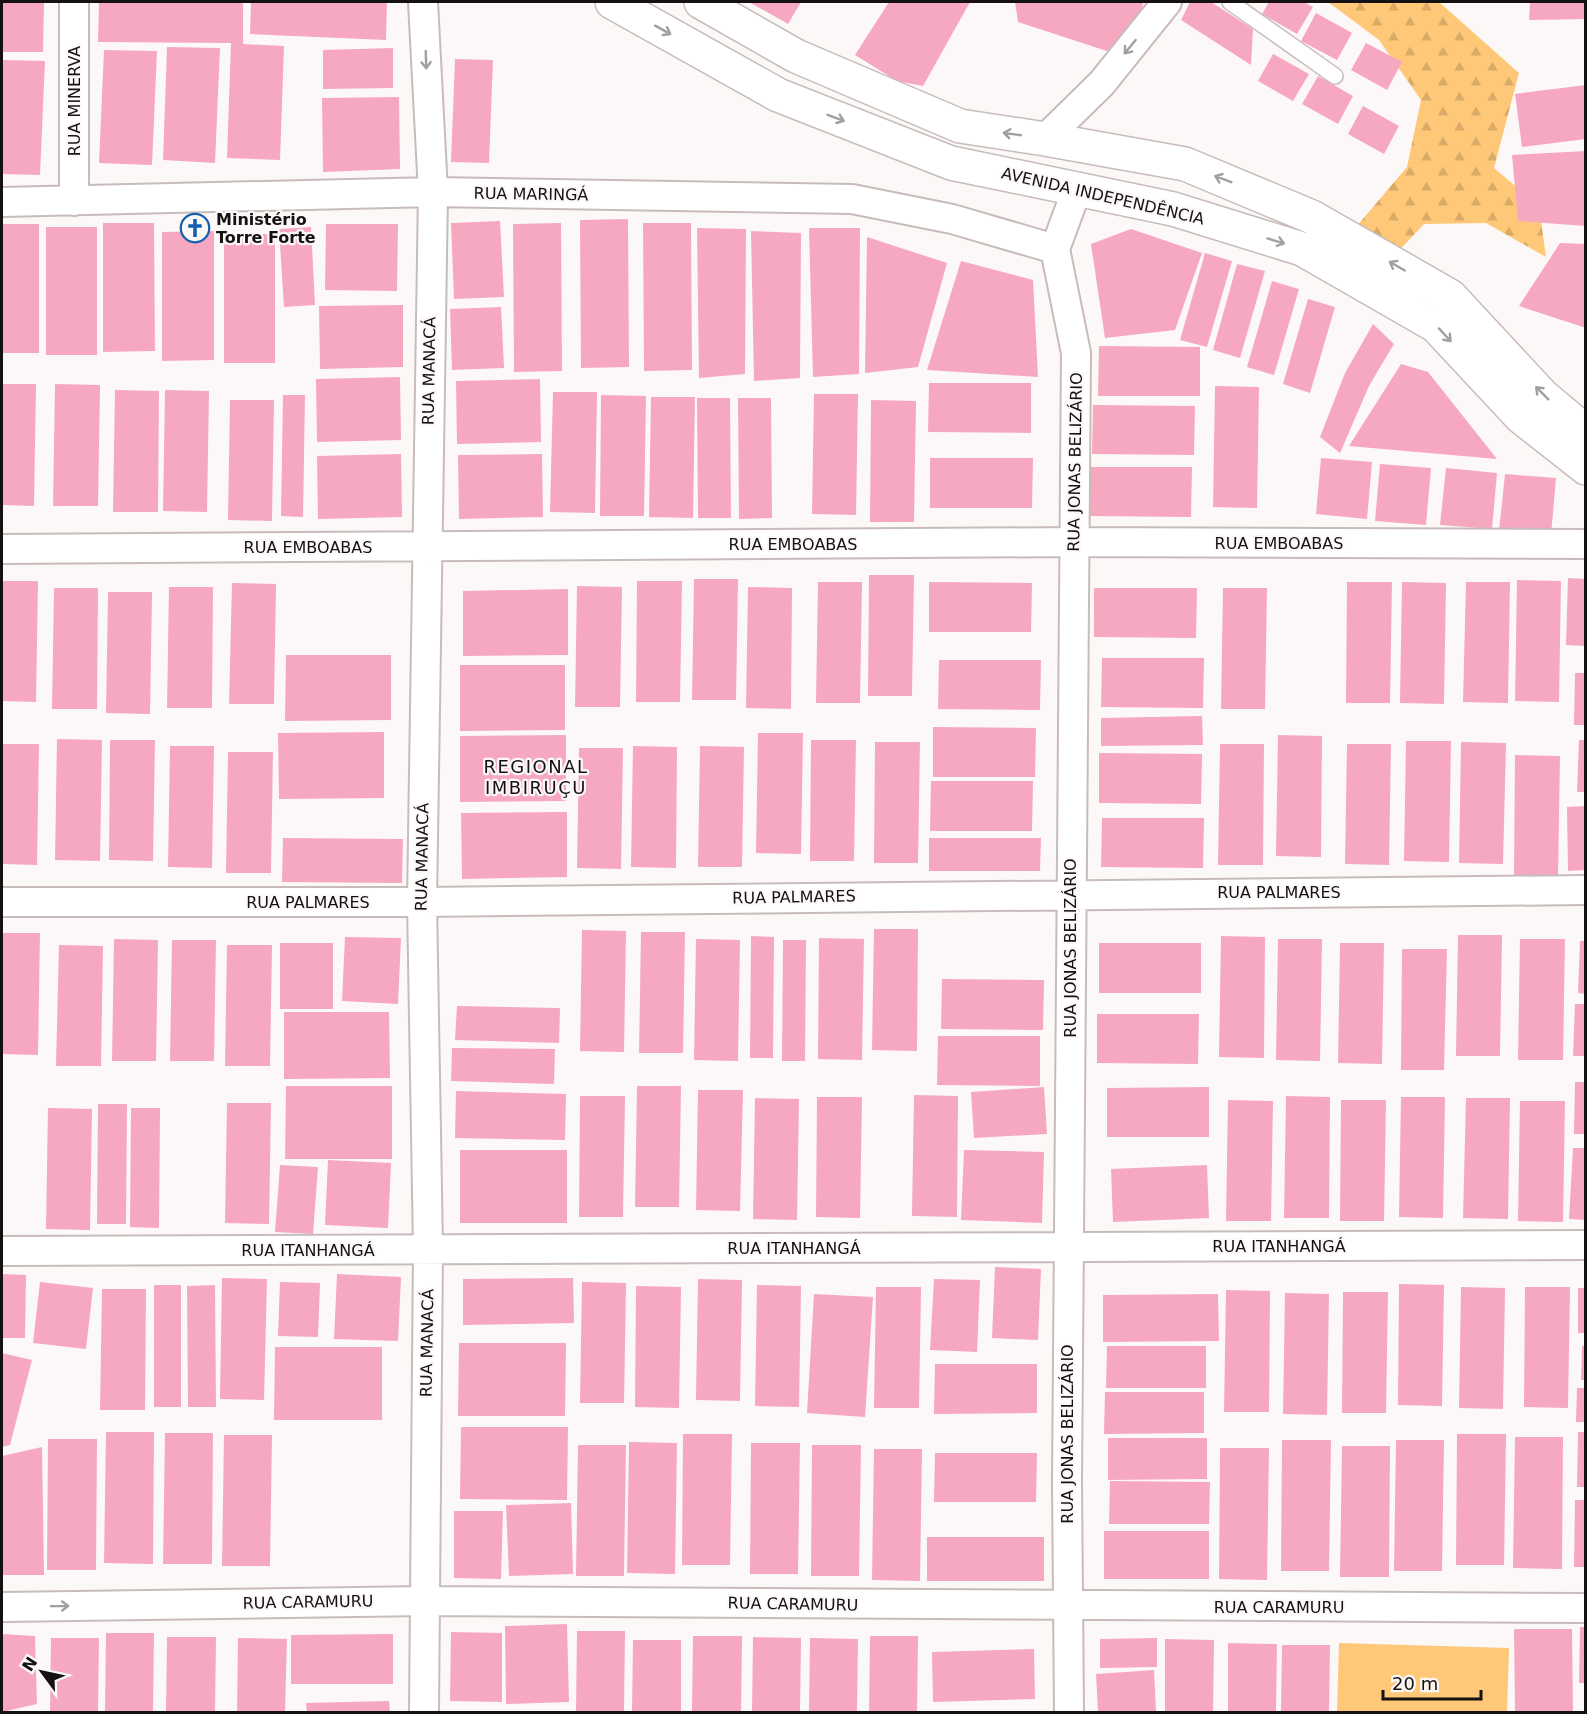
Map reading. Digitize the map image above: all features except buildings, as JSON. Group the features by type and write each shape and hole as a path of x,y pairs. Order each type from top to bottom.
{"street":[{"name":"RUA MINERVA","path":"74,2 74,201"},
{"name":"RUA MANACÁ","path":"423,2 433,192 422,902 428,1249 424,1713"},
{"name":"AVENIDA INDEPENDÊNCIA","path":"612,2 778,95 951,163 1173,209 1302,249 1436,326 1521,417 1586,468"},
{"path":"701,2 796,56 960,126 1185,164 1312,217 1450,296 1544,396 1586,432"},
{"path":"1045,139 1102,83 1167,2"},
{"path":"1055,249 1077,189"},
{"name":"RUA MARINGÁ","path":"2,202 433,192 852,199 952,219 1055,249"},
{"name":"RUA JONAS BELIZÁRIO","path":"1055,249 1076,353 1068,1246 1069,1713"},
{"name":"RUA EMBOABAS","path":"2,549 1074,542 1586,544"},
{"name":"RUA PALMARES","path":"2,902 422,902 1586,890"},
{"name":"RUA ITANHANGÁ","path":"2,1251 1586,1245"},
{"name":"RUA CARAMURU","path":"2,1607 425,1601 1586,1608"}],"lane":[{"path":"1230,2 1335,75"}],"green space":[{"path":"1328,2 1439,2 1519,73 1494,168 1539,206 1546,257 1486,223 1424,224 1395,255 1356,227 1407,167 1421,100 1379,40"},
{"path":"1339,1643 1509,1648 1507,1712 1337,1712"}],"place":[{"name":"Ministério Torre Forte","path":"195,228"}],"district":[{"name":"REGIONAL IMBIRUÇU","path":"536,776"}]}
